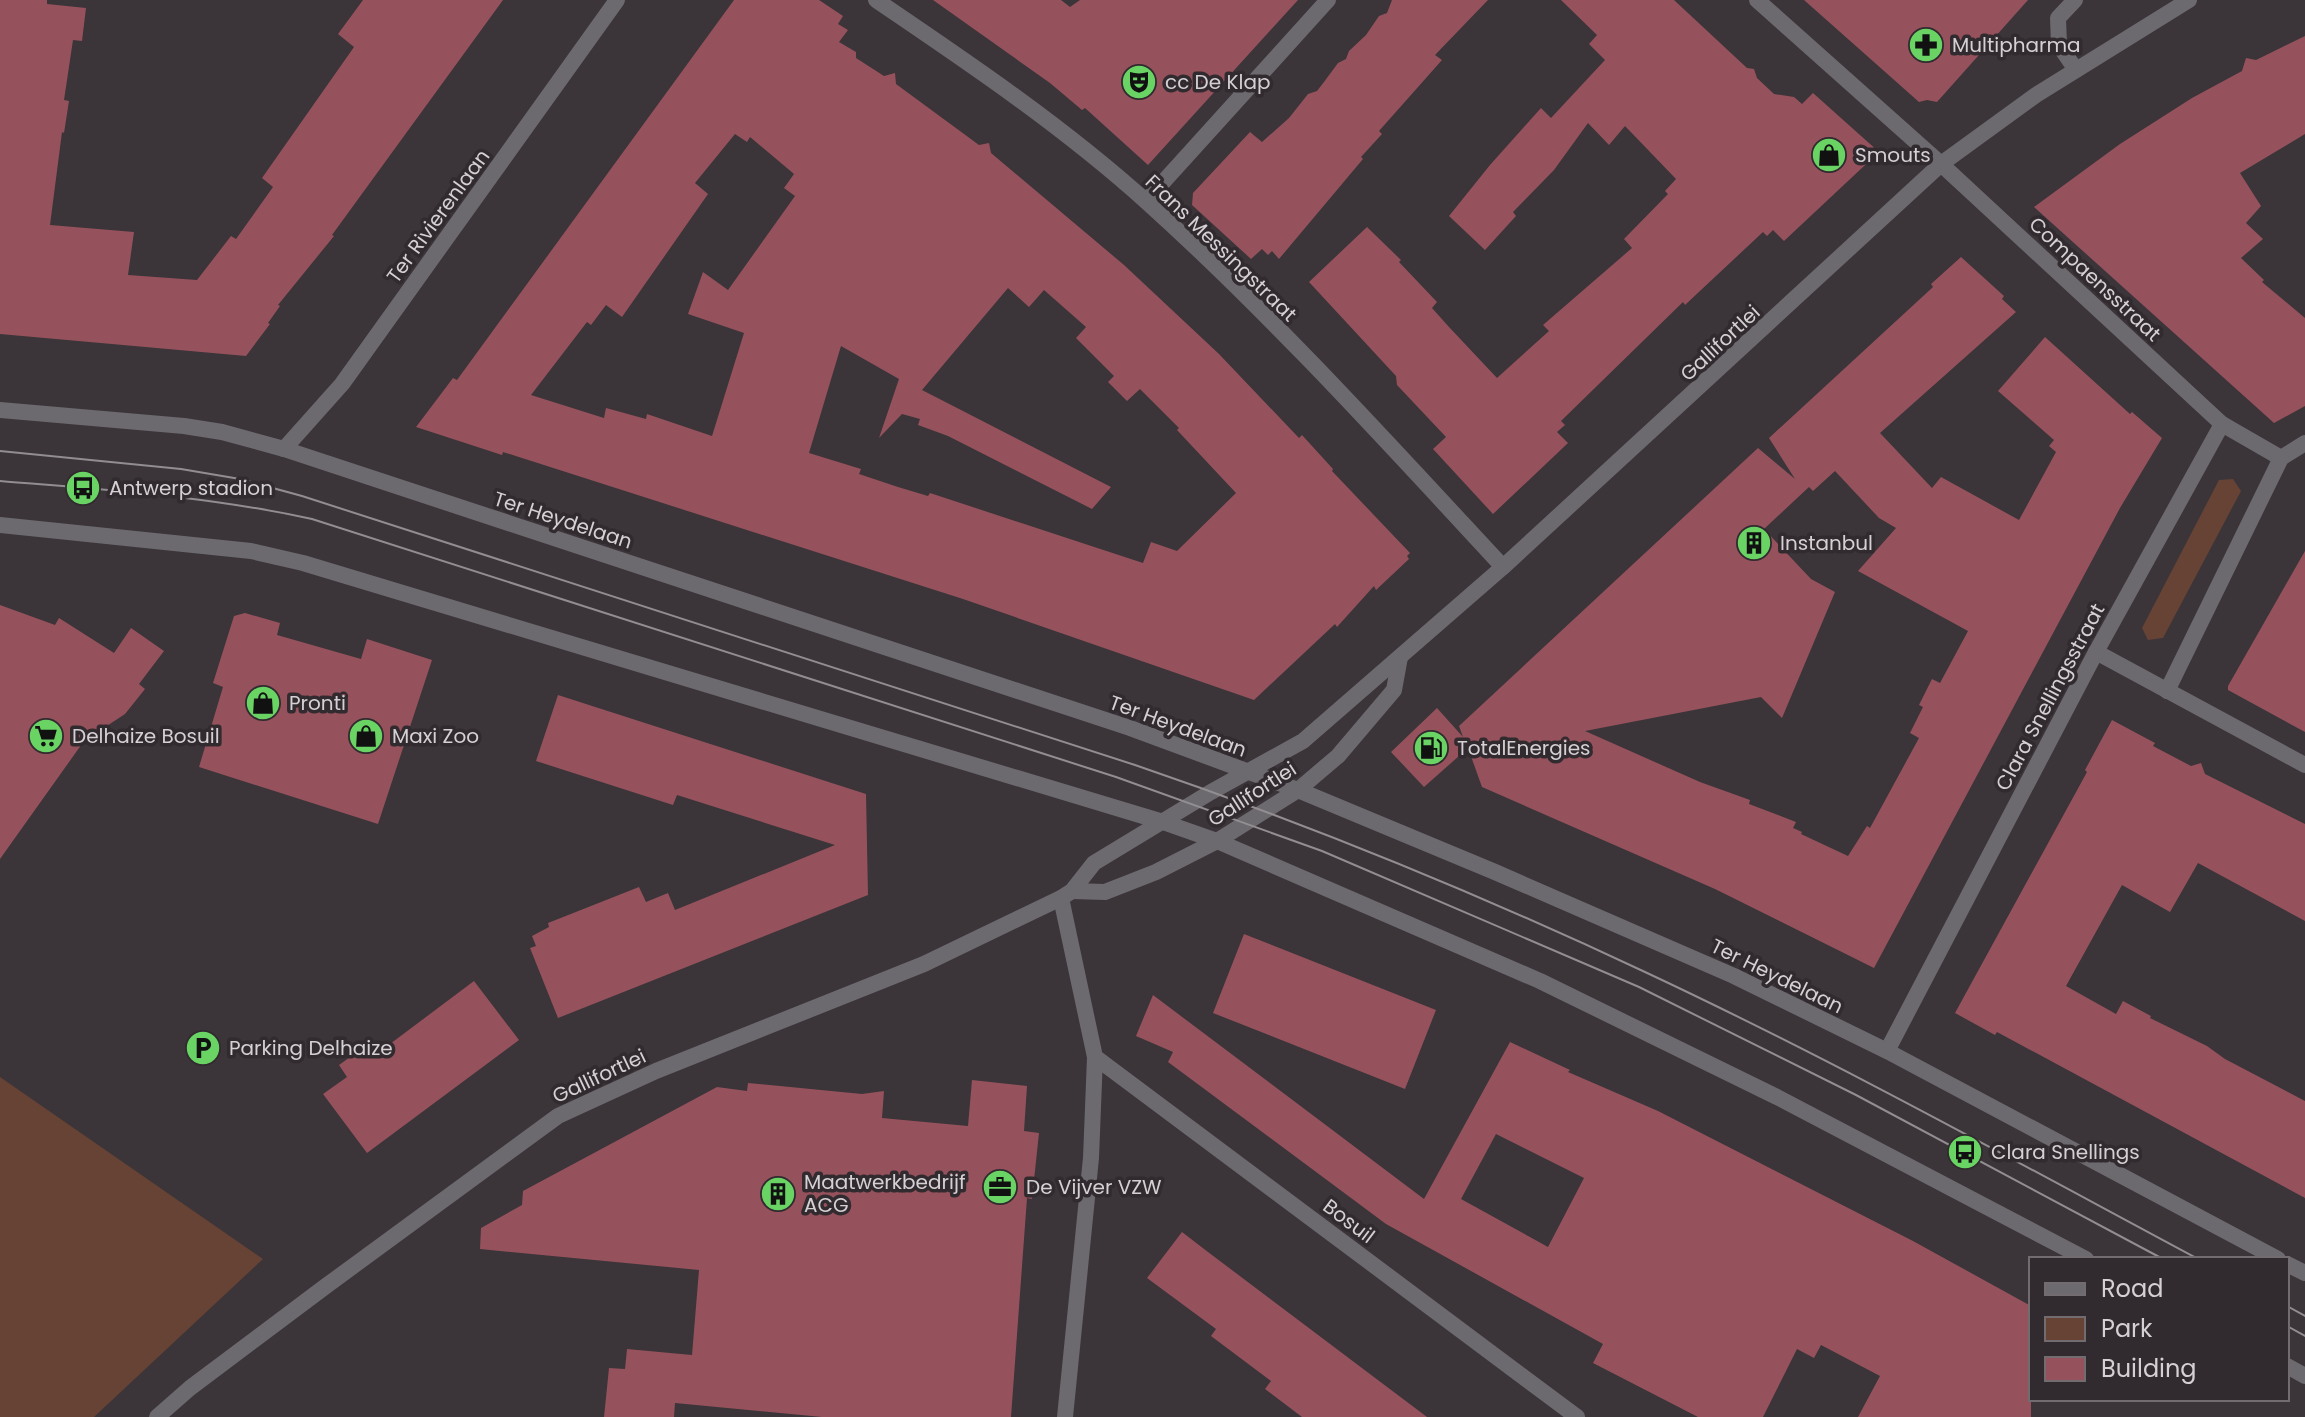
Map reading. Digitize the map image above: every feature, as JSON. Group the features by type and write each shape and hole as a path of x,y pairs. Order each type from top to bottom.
{"street":[{"name":"Ter Rivierenlaan","path":"284,449 342,384 617,0"},
{"name":"Frans Messingstraat","path":"876,0 1007,89 1146,201 1236,286 1503,567"},
{"path":"1146,201 1328,0"},
{"name":"Compaensstraat","path":"1757,0 1941,164 2222,424"},
{"path":"2075,0 2058,18 2059,45 2076,70"},
{"name":"Gallifortlei","path":"157,1417 190,1388 301,1304 558,1116 656,1071 924,964 1066,894 1094,863 1303,741 1503,567 1941,164 2036,95 2189,0"},
{"name":"Ter Heydelaan","path":"0,410 184,426 222,432 284,449 1130,728 1298,790 1672,948 1887,1051 2274,1257"},
{"path":"2222,424 2281,458"},
{"name":"Clara Snellingsstraat","path":"1887,1051 2096,652 2222,424"},
{"path":"2167,691 2281,458 2305,443"},
{"path":"0,525 251,551 303,563 1163,822 1217,841 1540,981 1777,1097 2082,1257"},
{"path":"2096,652 2305,765"},
{"name":"Gallifortlei","path":"1066,894 1105,892 1156,872 1217,841 1298,790 1338,756 1394,690 1400,657"},
{"path":"1065,1417 1091,1158 1095,1057 1066,894"},
{"name":"Bosuil","path":"1095,1057 1577,1417"}],"green space":[{"path":"2233,479 2241,491 2163,638 2148,640 2142,628 2219,480"},
{"path":"0,1077 263,1259 94,1417 0,1417"}],"building":[{"path":"0,0 47,0 47,4 86,8 82,41 73,40 64,100 69,101 50,225 134,232 128,275 197,280 231,236 236,239 273,187 262,178 354,47 338,34 363,0 503,0 334,236 278,305 270,324 246,356 0,334"},
{"path":"734,0 819,0 843,16 838,24 848,30 839,42 856,52 856,58 884,76 895,73 896,84 979,145 989,143 991,153 1124,265 1219,354 1299,438 1302,435 1410,553 1407,556 1409,559 1376,590 1374,586 1337,627 1335,624 1254,700 963,599 416,427 453,378 457,380","holes":["735,134 747,142 750,137 794,174 784,188 795,196 728,290 703,272 688,314 744,333 712,436 647,414 646,419 606,408 604,418 531,395 587,322 591,325 606,305 622,317 708,194 695,183","1008,288 1029,307 1044,290 1086,327 1076,338 1114,376 1108,382 1127,401 1140,389 1236,493 1177,551 1151,542 1143,563 930,493 928,496 898,487 859,474 861,469 809,453 841,346 899,379 879,438 902,414 920,419 918,425 948,436 1092,509 1111,487 922,390"]},
{"name":"cc De Klap","path":"933,0 1061,0 1070,7 1080,0 1298,0 1148,165 1085,108 1082,110 1050,83"},
{"path":"1392,0 1488,0 1435,55 1442,60 1379,131 1382,134 1361,157 1363,159 1279,259 1272,251 1268,255 1262,249 1251,259 1192,205 1193,193 1250,132 1262,142 1289,118 1308,94 1317,91 1379,16 1387,13"},
{"path":"1561,0 1674,0 1747,68 1754,69 1757,78 1774,94 1794,97 1802,104 1813,93 1879,152 1784,241 1773,230 1767,236 1763,232 1685,305 1683,302 1561,421 1565,425 1557,432 1568,443 1493,514 1433,449 1446,437 1397,385 1396,376 1309,282 1367,227 1401,260 1399,262 1437,302 1432,308 1497,378 1549,331 1543,325 1632,248 1624,239 1668,194 1665,191 1676,179 1625,126 1609,145 1588,123 1554,170 1513,212 1516,216 1485,250 1449,216 1541,108 1551,118 1605,60 1589,44 1597,35"},
{"path":"1804,0 2028,0 1937,102 1919,102"},
{"path":"2305,36 2305,134 2240,173 2261,206 2246,223 2263,239 2241,258 2264,280 2262,282 2305,318 2305,406 2274,423 2034,207 2120,144 2192,98 2242,71 2246,58 2256,60"},
{"path":"1961,257 2004,296 2002,299 2016,312 1880,433 1932,488 1941,477 2019,520 2056,452 2049,446 2054,440 1998,391 2045,337 2130,414 2132,412 2162,438 2120,508 1874,968 1715,889 1482,787 1468,748 1424,787 1391,752 1437,708 1463,737 1459,726 1758,448 1795,479 1769,438 1933,287 1931,284","holes":["1835,471 1879,518 1896,528 1858,571 1968,631 1940,683 1932,679 1910,733 1919,738 1870,828 1867,826 1848,856 1801,834 1793,828 1796,822 1749,804 1750,800 1700,782 1585,731 1761,697 1782,718 1835,592 1811,579 1764,529 1809,487 1813,491"]},
{"path":"2305,551 2305,732 2228,690 2228,686"},
{"name":"Delhaize Bosuil","path":"0,605 55,625 59,618 114,653 131,628 164,651 139,684 145,689 125,714 84,741 0,859"},
{"path":"245,613 280,623 277,635 361,659 367,639 432,660 378,824 199,767 223,687 213,683 234,616"},
{"path":"558,695 866,794 868,895 558,1018 530,948 536,946 532,936 549,927 548,923 639,887 646,902 668,893 675,910 835,845 677,795 673,805 536,761"},
{"path":"2112,720 2191,766 2201,763 2205,774 2305,824 2305,921 2198,863 2170,912 2122,885 2066,986 2116,1014 2123,1001 2305,1101 2305,1198 1997,1032 1995,1035 1955,1013 2087,772 2085,770"},
{"path":"1244,934 1436,1010 1405,1089 1213,1013"},
{"path":"474,981 519,1040 367,1153 323,1094 347,1077 339,1065 371,1042 378,1053"},
{"path":"1153,995 1424,1199 1510,1042 1570,1070 1568,1072 1658,1111 1913,1241 2029,1305 2031,1417 1858,1417 1880,1376 1821,1345 1814,1358 1797,1349 1763,1417 1698,1417 1593,1363 1603,1344 1386,1224 1168,1062 1173,1052 1136,1036","holes":["1496,1134 1584,1178 1548,1247 1461,1199"]},
{"name":"Maatwerkbedrijf ACG","path":"972,1080 1027,1086 1024,1131 1039,1133 1032,1199 1027,1198 1011,1417 822,1417 675,1403 674,1417 604,1417 609,1368 625,1369 627,1349 692,1355 699,1270 480,1249 481,1228 522,1205 523,1191 717,1087 747,1091 748,1083 862,1094 884,1091 882,1118 968,1126"},
{"path":"1182,1232 1427,1417 1302,1417 1265,1389 1271,1381 1211,1336 1216,1329 1147,1278"}],"tram line":[{"path":"0,451 181,469 240,479 302,496 1135,765 1264,811 1393,861 1645,972 1785,1040 2194,1257"},
{"path":"0,481 195,499 312,519 1116,777 1322,851 1639,987 1856,1095 2159,1257"},
{"path":"2289,1307 2305,1316"},
{"path":"2289,1327 2305,1336"}],"place":[{"name":"Multipharma","path":"1926,45"},
{"name":"cc De Klap","path":"1139,82"},
{"name":"Smouts","path":"1829,155"},
{"name":"Antwerp stadion","path":"83,488"},
{"name":"Instanbul","path":"1754,543"},
{"name":"Pronti","path":"263,703"},
{"name":"Delhaize Bosuil","path":"46,736"},
{"name":"Maxi Zoo","path":"366,736"},
{"name":"TotalEnergies","path":"1431,748"},
{"name":"Parking Delhaize","path":"203,1048"},
{"name":"Clara Snellings","path":"1965,1152"},
{"name":"De Vijver VZW","path":"1000,1187"},
{"name":"Maatwerkbedrijf ACG","path":"778,1194"}]}
